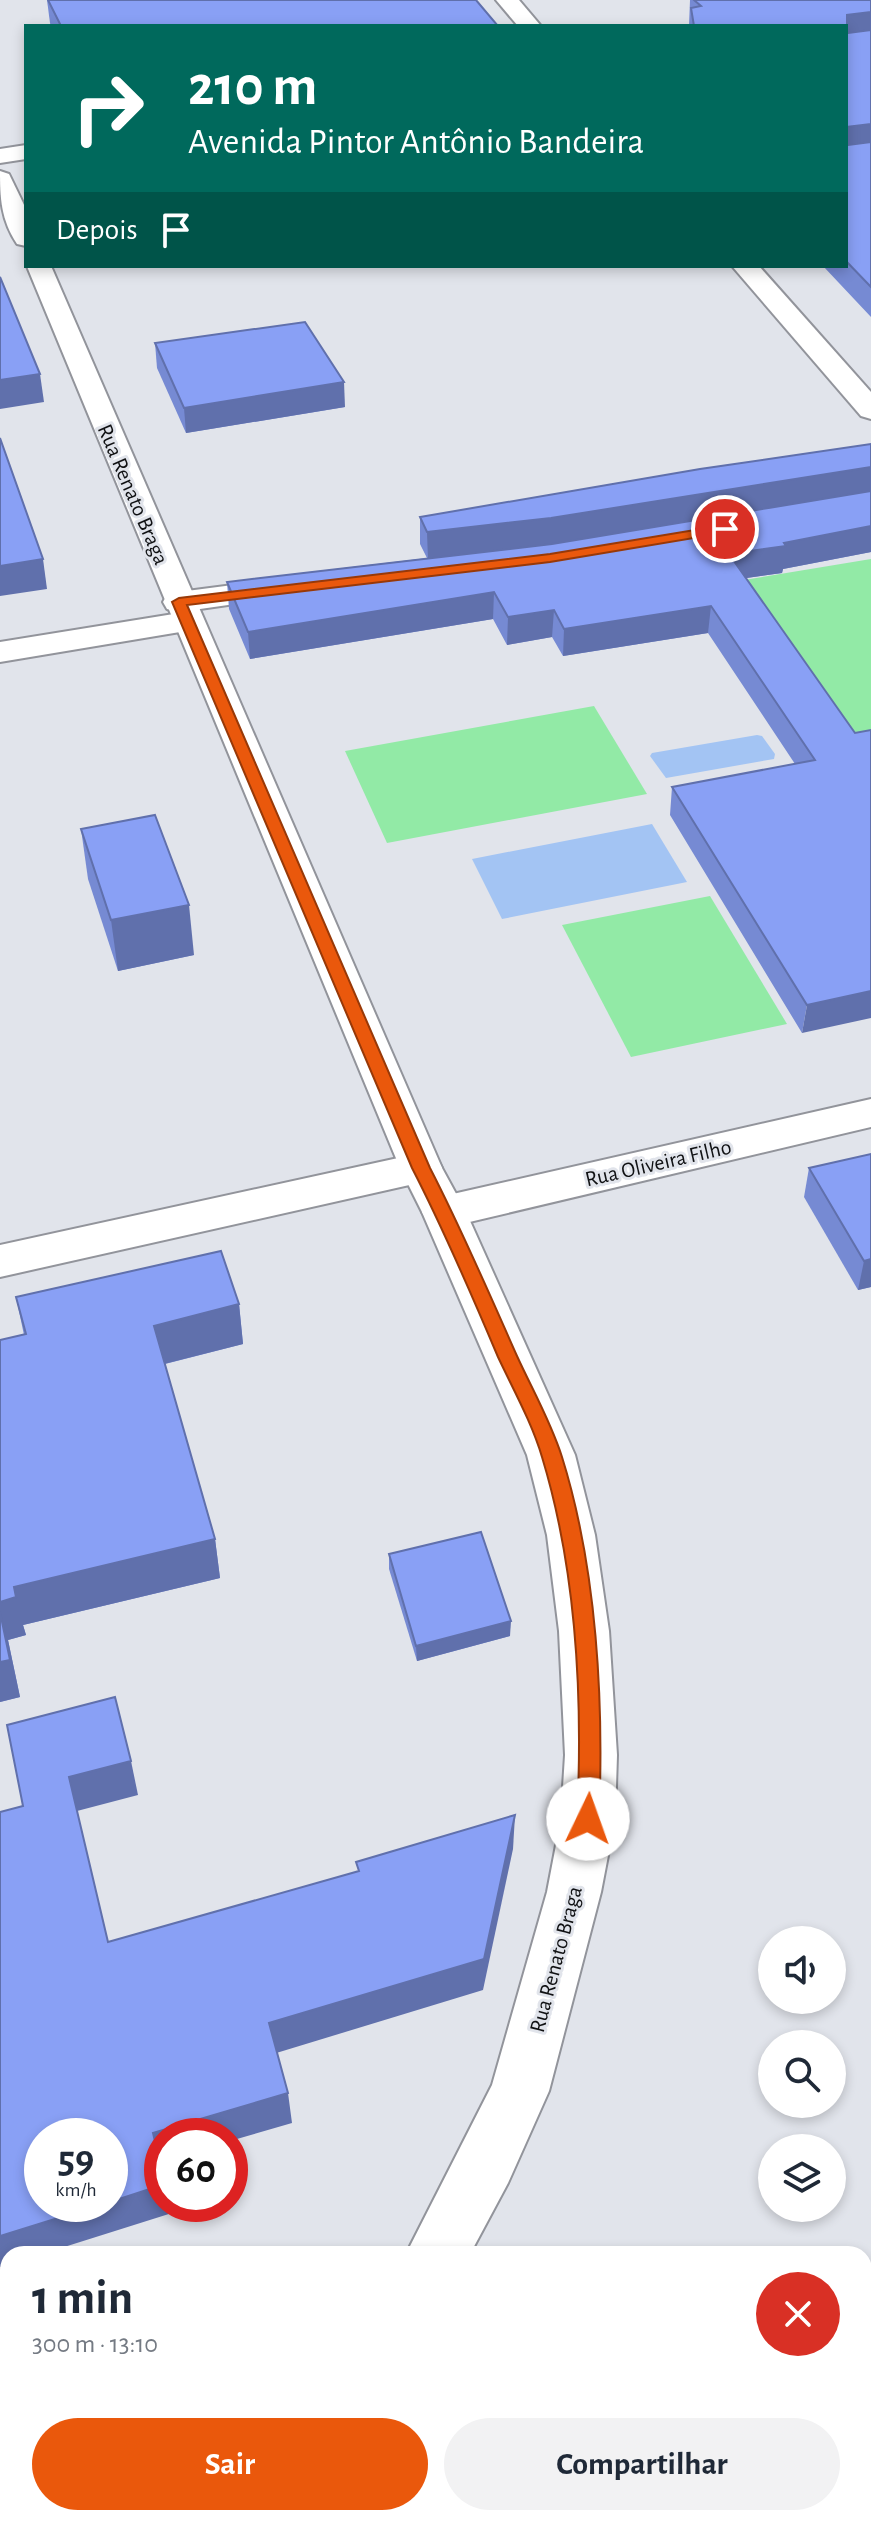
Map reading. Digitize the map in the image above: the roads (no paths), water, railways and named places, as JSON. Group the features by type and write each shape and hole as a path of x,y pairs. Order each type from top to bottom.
{"main road":[{"path":"507,0 528,24"},
{"path":"0,156 24,152"},
{"path":"0,171 24,167"},
{"path":"0,179 24,233"},
{"name":"Rua Renato Braga","path":"39,268 421,1168 444,1212 551,1455 571,1535 580,1604 591,1755 588,1819 574,1892 520,2091 487,2162 441,2246"},
{"path":"747,268 871,410"},
{"path":"0,652 313,585"},
{"name":"Rua Oliveira Filho","path":"444,1212 871,1113"},
{"path":"0,1261 421,1168"}],"water":[{"path":"762,736 775,754 774,759 666,778 650,756 652,753"},
{"path":"652,824 687,882 502,919 472,859"}]}
